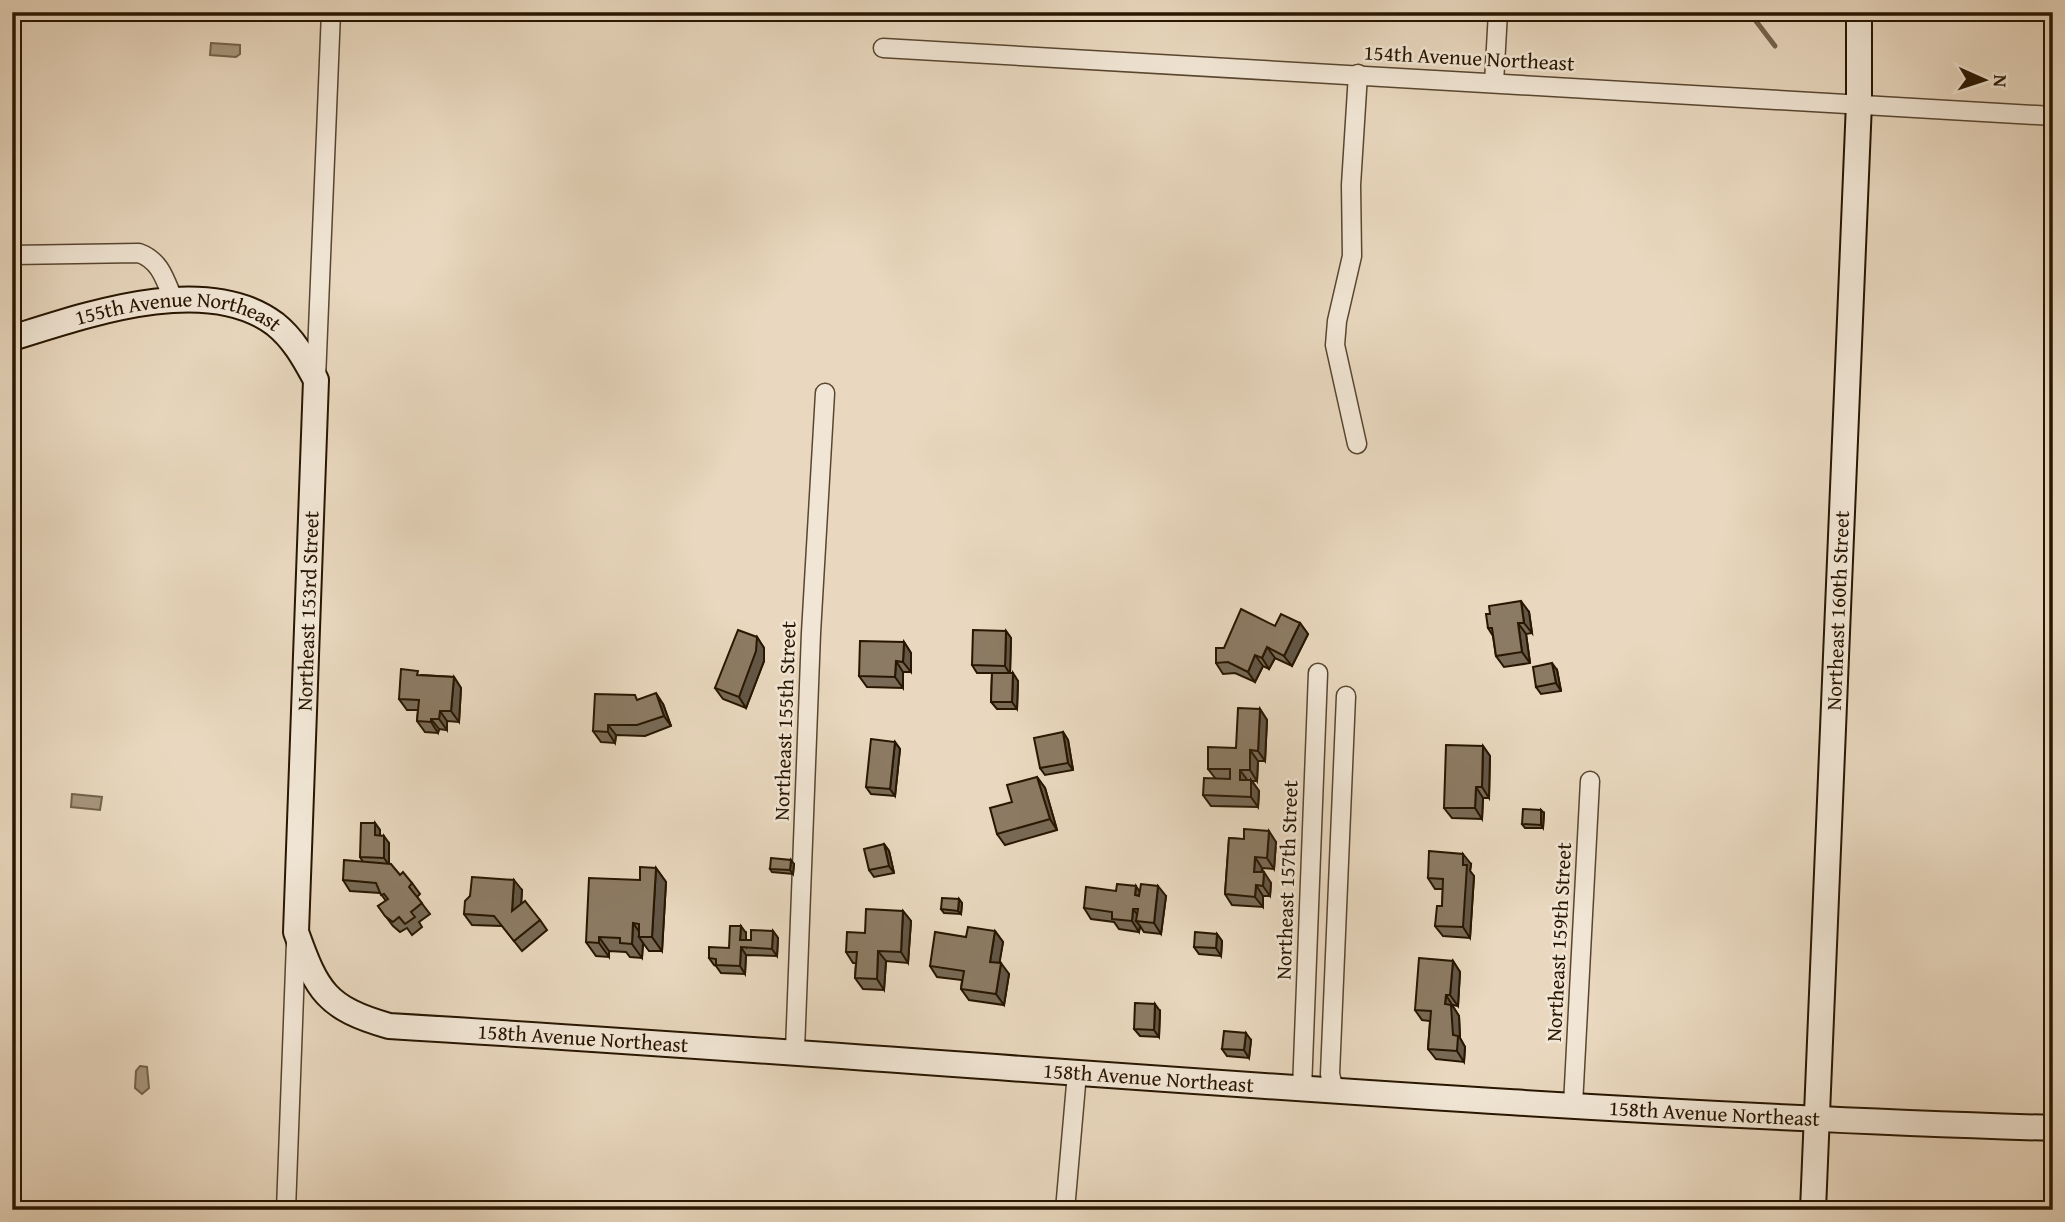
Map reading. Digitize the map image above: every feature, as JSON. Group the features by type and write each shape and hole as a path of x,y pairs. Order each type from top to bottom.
{"street":[{"name":"Northeast 153rd Street","path":"286,1210 331,12"},
{"path":"1494,83 1499,12"},
{"name":"Northeast 160th Street","path":"1813,1210 1859,103 1859,12"},
{"name":"154th Avenue Northeast","path":"883,48 2053,116"},
{"path":"1357,443 1335,345 1337,321 1352,256 1351,185 1358,74"},
{"path":"12,255 139,253 151,257 161,269 174,301"},
{"name":"155th Avenue Northeast","path":"12,338 96,313 174,301 216,300 251,310 275,325 295,345 316,380"},
{"name":"Northeast 155th Street","path":"795,1050 811,633 825,393"},
{"name":"Northeast 157th Street","path":"1302,1088 1318,673"},
{"path":"1334,1090 1330,1074 1346,696"},
{"name":"Northeast 159th Street","path":"1573,1105 1590,780"},
{"name":"158th Avenue Northeast","path":"296,932 312,977 332,1002 356,1017 389,1026 795,1050 1077,1073 1815,1121 2053,1128"},
{"path":"1065,1210 1077,1073"}],"shaded area":[{"path":"211,43 240,45 240,54 236,57 210,55"},
{"path":"72,794 102,797 100,810 71,807"},
{"path":"140,1066 147,1067 149,1088 142,1094 135,1088 136,1071"}],"building":[{"path":"1521,601 1524,623 1518,623 1522,652 1496,656 1492,628 1488,628 1486,614 1490,614 1489,606"},
{"path":"1241,609 1275,626 1281,614 1300,623 1284,656 1267,647 1262,658 1255,655 1248,672 1228,662 1216,663 1216,648 1224,648"},
{"path":"738,630 757,637 756,651 739,697 715,688"},
{"path":"973,630 1006,631 1005,666 972,665"},
{"path":"860,641 904,642 903,662 896,661 895,677 859,676"},
{"path":"1552,663 1556,683 1536,687 1533,667"},
{"path":"401,669 418,671 417,675 454,677 451,711 440,711 439,719 431,719 431,722 417,721 419,700 399,699"},
{"path":"992,673 1013,673 1012,702 991,702"},
{"path":"656,693 664,716 637,725 608,725 608,732 593,731 595,694 635,695 637,700"},
{"path":"1238,708 1260,709 1258,751 1250,750 1250,770 1240,770 1240,780 1251,780 1251,797 1203,795 1204,778 1230,779 1230,769 1208,769 1208,747 1236,748"},
{"path":"1063,732 1068,763 1040,768 1034,738"},
{"path":"871,739 895,742 890,789 866,787"},
{"path":"1446,745 1483,746 1482,787 1476,787 1475,808 1444,808"},
{"path":"1037,777 1050,819 997,834 990,808 1012,802 1007,785"},
{"path":"1523,809 1541,810 1541,825 1522,824"},
{"path":"361,823 375,823 375,835 384,836 384,858 360,857"},
{"path":"1244,829 1269,831 1267,858 1255,857 1254,872 1264,872 1263,886 1256,885 1255,897 1225,894 1229,838 1244,839"},
{"path":"884,844 889,866 869,870 864,849"},
{"path":"1429,851 1463,854 1463,865 1467,865 1463,927 1435,926 1437,906 1442,906 1443,879 1428,878"},
{"path":"771,858 791,860 790,870 770,869"},
{"path":"344,860 391,864 400,875 403,872 412,883 409,887 422,903 411,912 415,917 405,924 399,917 393,922 385,916 378,906 388,899 384,894 381,895 376,883 343,880"},
{"path":"640,867 656,868 652,937 639,937 639,924 633,923 632,944 620,943 620,938 599,937 599,943 586,942 589,878 640,880"},
{"path":"472,877 514,880 512,911 525,901 540,920 514,941 494,916 464,914"},
{"path":"1117,884 1136,886 1135,895 1139,896 1141,884 1158,886 1154,923 1136,921 1138,909 1133,909 1132,921 1112,919 1112,912 1084,908 1086,887 1116,891"},
{"path":"942,898 959,899 958,911 941,909"},
{"path":"866,909 903,911 901,952 878,951 877,979 855,978 857,952 846,952 847,932 865,933"},
{"path":"730,926 741,926 740,940 751,940 751,930 773,931 772,949 741,947 740,966 716,965 716,959 709,958 709,947 729,948"},
{"path":"968,927 995,931 990,962 1001,963 996,994 961,989 964,971 930,966 935,932 966,937"},
{"path":"1195,932 1217,934 1216,948 1194,947"},
{"path":"1419,958 1453,961 1450,995 1446,995 1445,1004 1451,1005 1453,1035 1458,1036 1457,1051 1428,1049 1431,1011 1415,1010"},
{"path":"1135,1003 1155,1004 1154,1030 1134,1029"},
{"path":"1224,1031 1246,1033 1244,1050 1222,1049"}],"waterway":[{"path":"1749,12 1775,46"}]}
